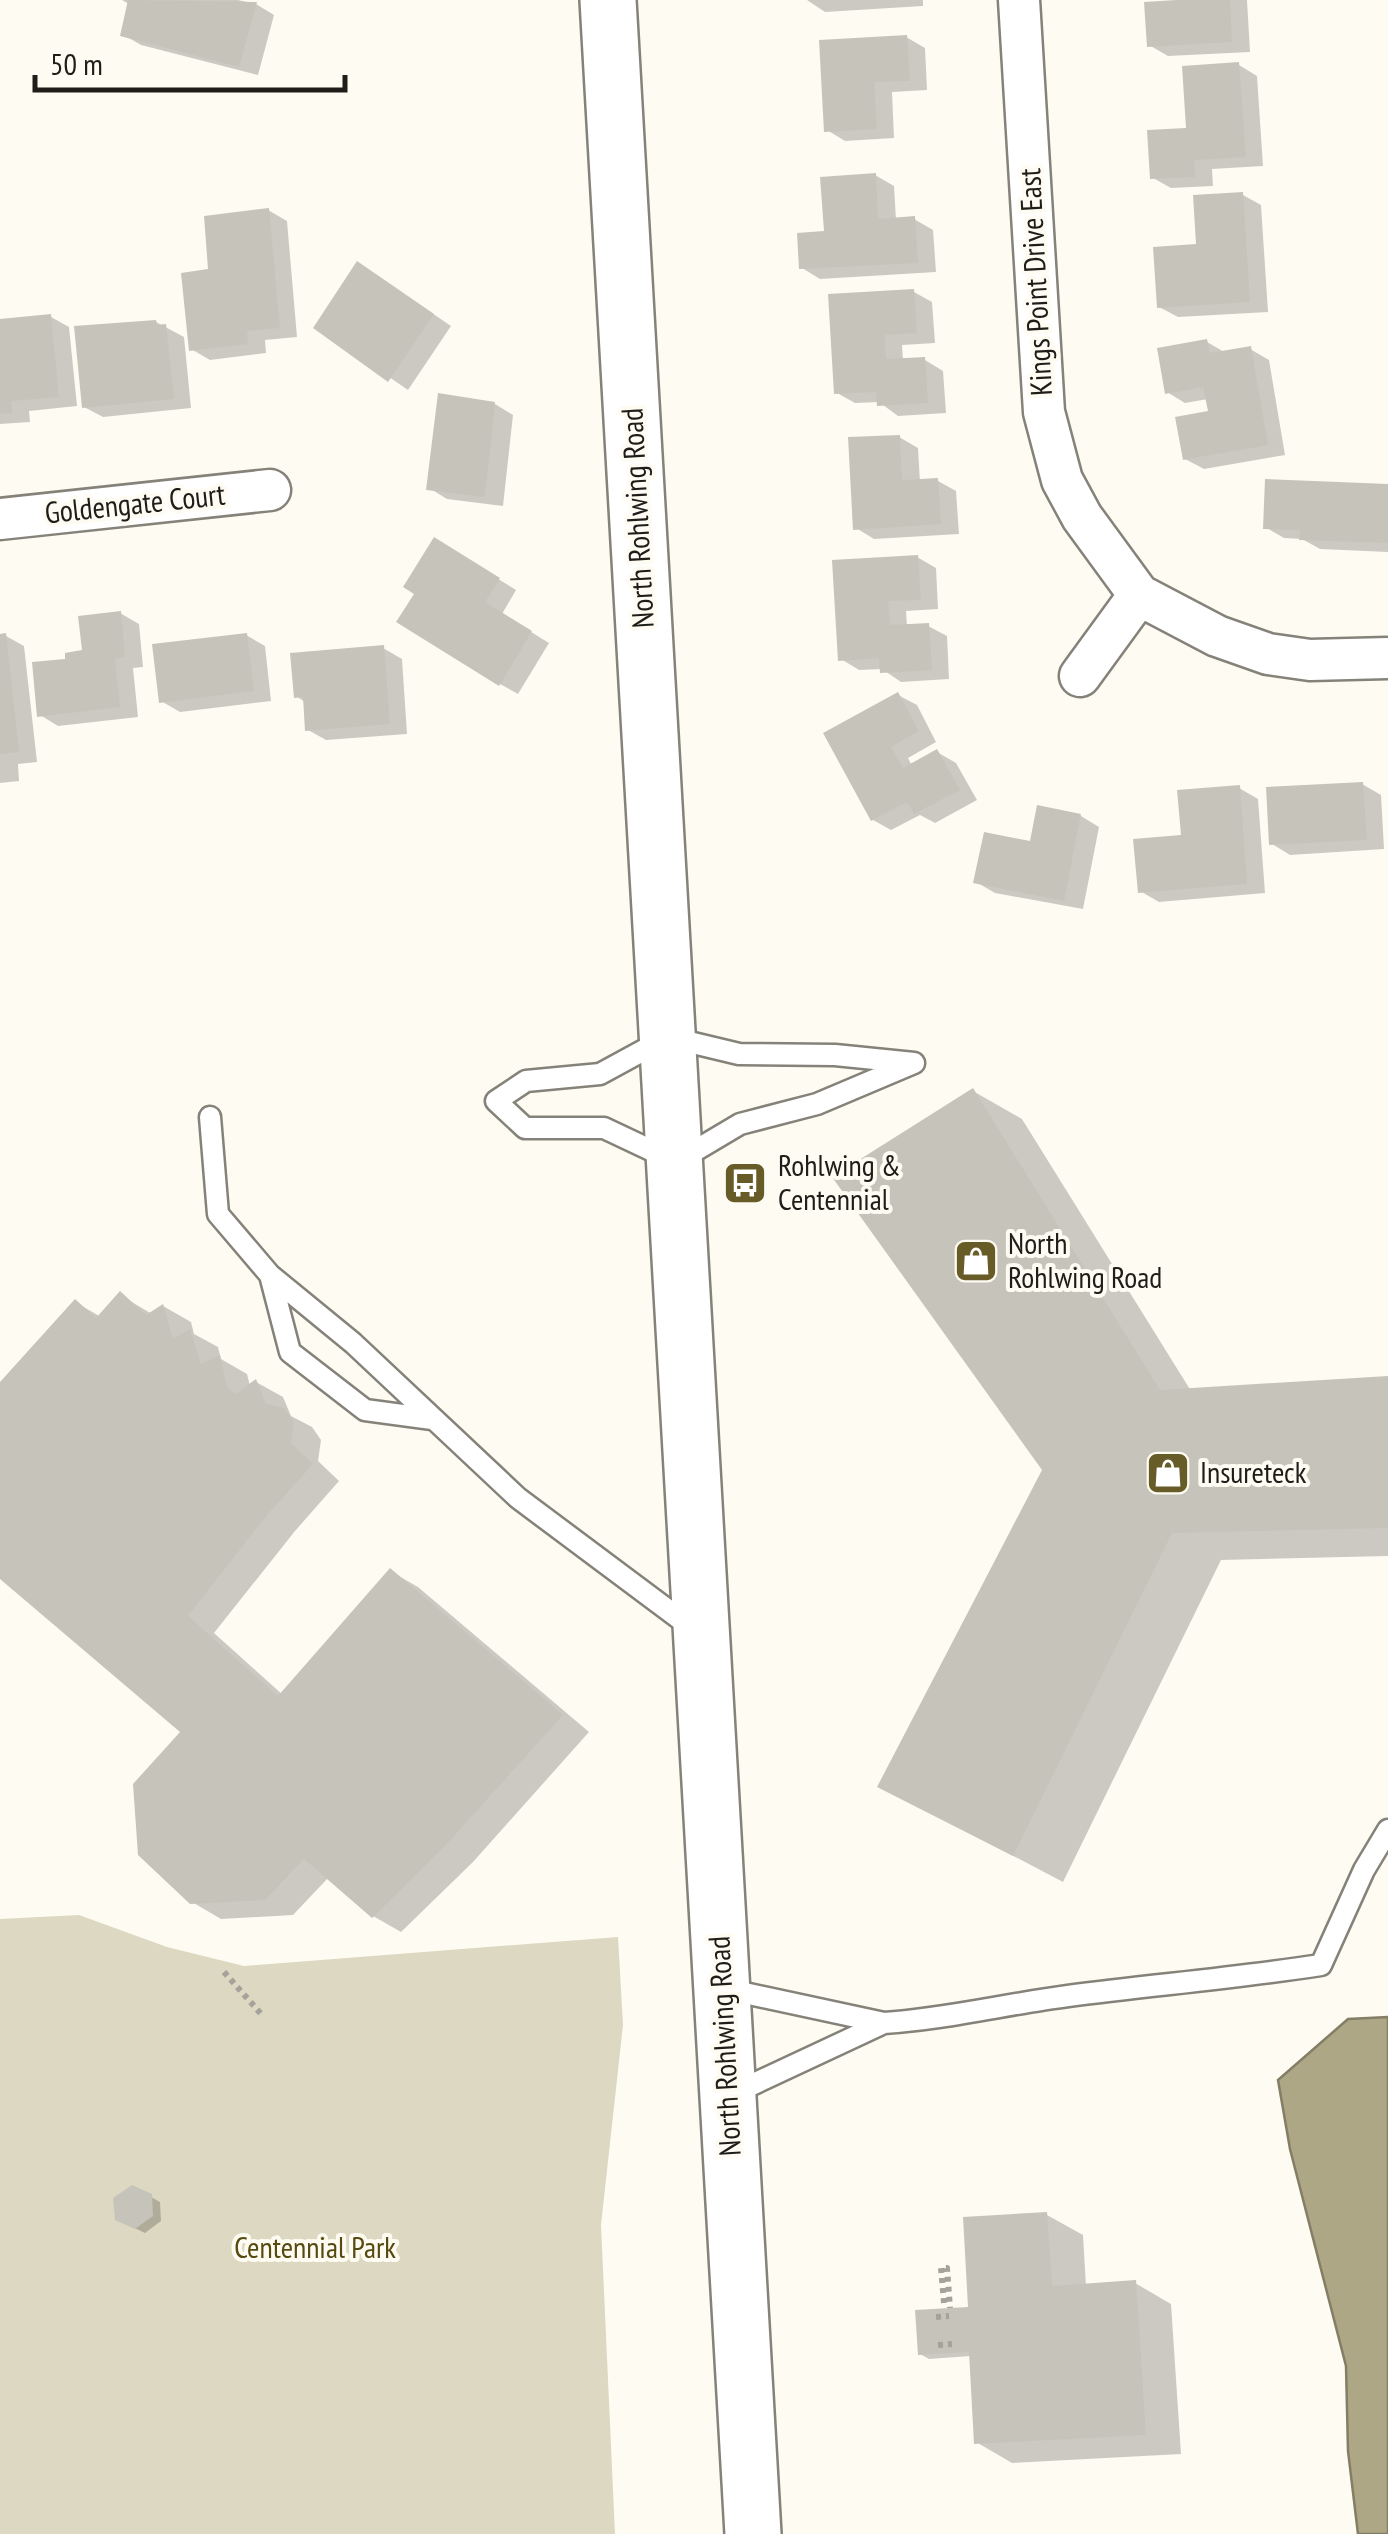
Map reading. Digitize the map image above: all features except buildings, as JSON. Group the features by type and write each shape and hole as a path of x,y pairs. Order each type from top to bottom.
{"main road":[{"name":"North Rohlwing Road","path":"608,0 753,2534"}],"street":[{"name":"Kings Point Drive East","path":"1019,0 1044,412 1062,480 1139,596"},
{"name":"Goldengate Court","path":"0,519 270,490"},
{"path":"1080,676 1139,596 1217,636 1268,654 1310,660 1388,658"}],"lane":[{"path":"668,1037 739,1054 835,1055 914,1063 817,1104 740,1124 676,1162 604,1128 524,1128 496,1100 526,1081 600,1074 668,1037"},
{"path":"210,1117 218,1214 270,1275 354,1344 518,1498 702,1635"},
{"path":"270,1275 290,1352 365,1410 432,1419"},
{"path":"722,1988 884,2023 1321,1965 1364,1870 1388,1830"},
{"path":"728,2096 884,2023"}],"path":[{"path":"224,1972 263,2016"},
{"path":"941,2268 948,2268 948,2309 941,2268"},
{"path":"936,2317 948,2309"},
{"path":"938,2346 952,2344"}],"green space":[{"name":"Centennial Park","path":"79,1915 167,1947 244,1966 618,1937 623,2025 601,2225 615,2534 0,2534 0,1919"}],"shaded area":[{"path":"1388,2017 1388,2534 1358,2534 1348,2451 1346,2366 1290,2149 1278,2080 1348,2019"}],"place":[{"name":"Rohlwing & Centennial","path":"745,1183"},
{"name":"North Rohlwing Road","path":"976,1261"},
{"name":"Insureteck","path":"1168,1473"}]}
